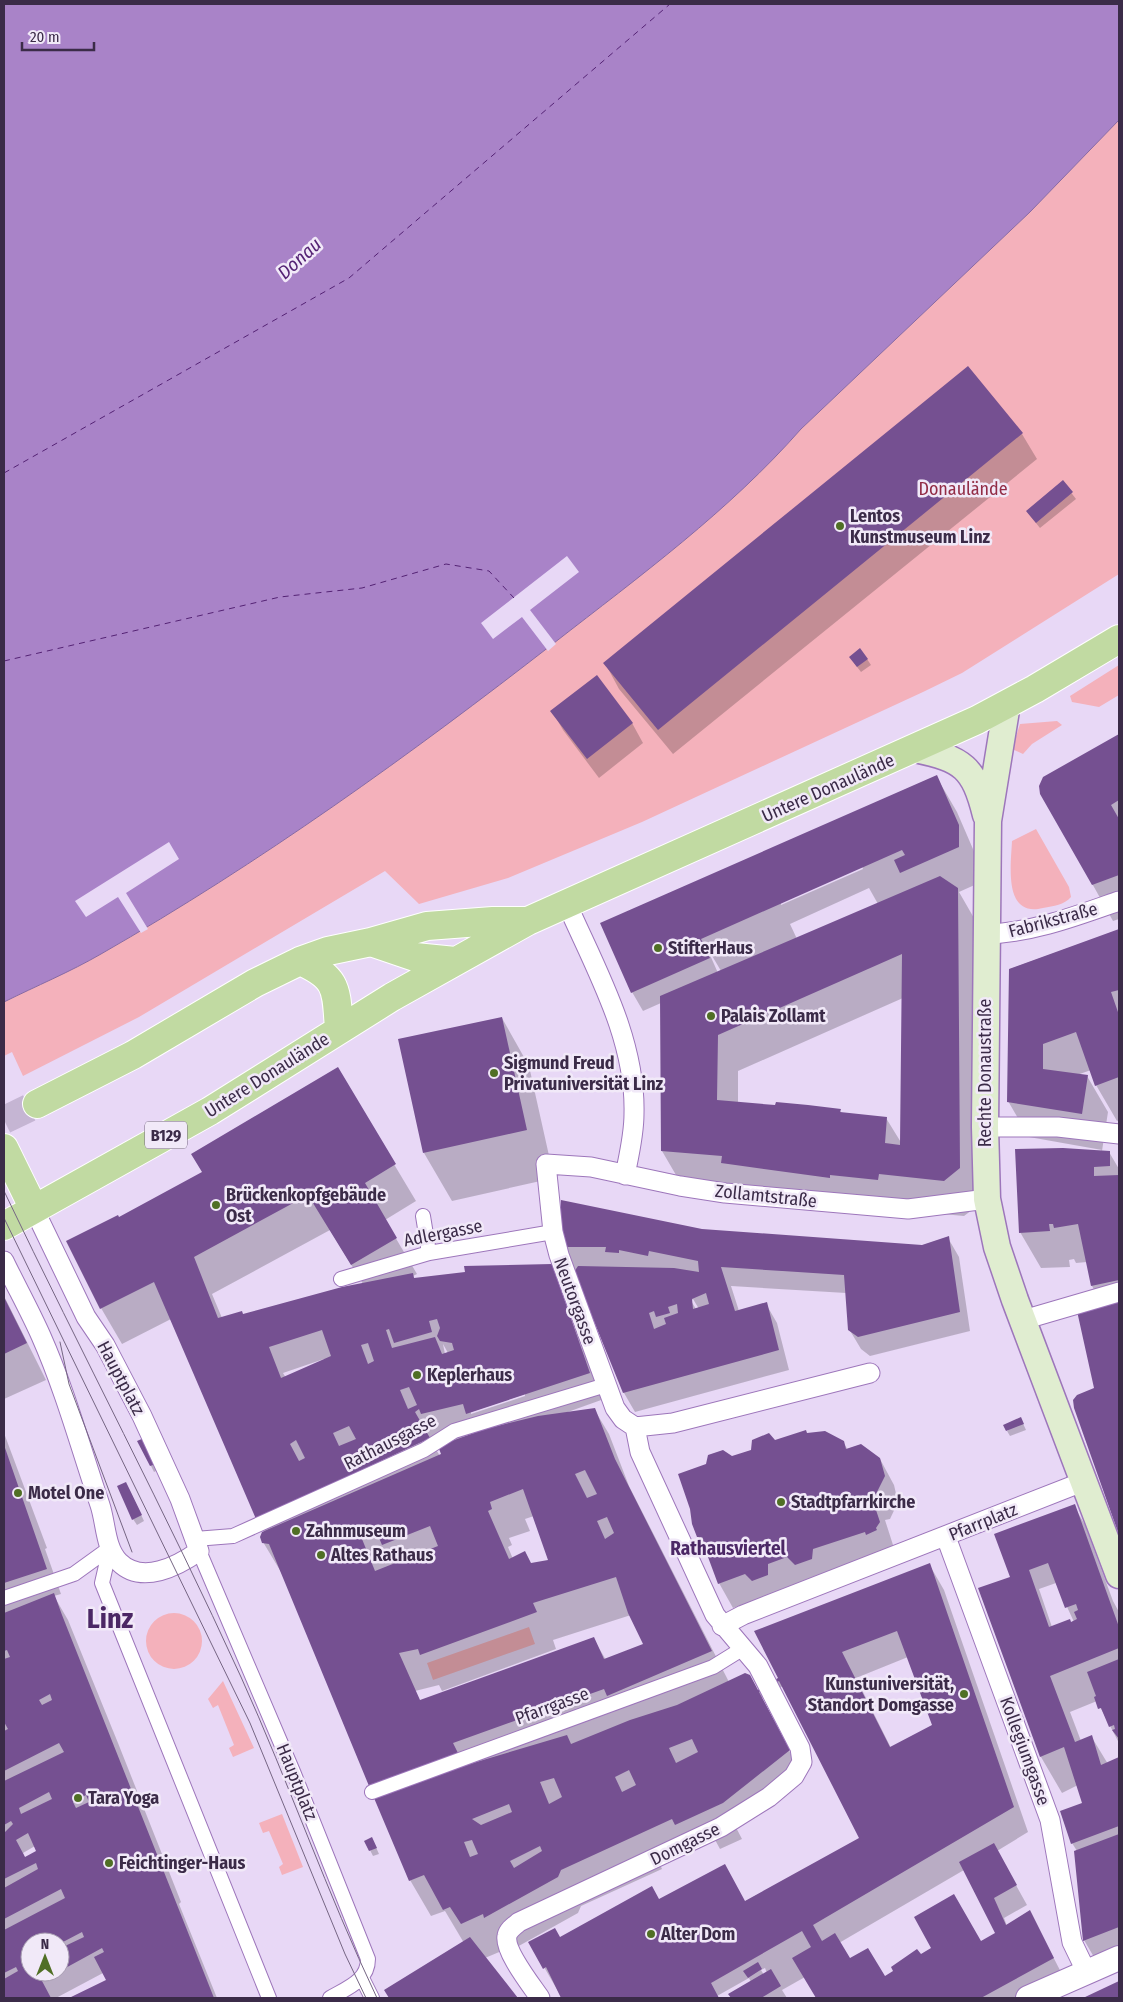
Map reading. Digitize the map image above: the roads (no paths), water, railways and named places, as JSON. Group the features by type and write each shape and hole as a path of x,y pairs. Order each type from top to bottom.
{"main road":[{"name":"Untere Donaulände","path":"4,1226 210,1111 339,1029 528,921 915,750 1007,704 1119,638"},
{"name":"Rechte Donaustraße","path":"1007,704 988,821 985,1127 987,1199 997,1247 1023,1320"},
{"name":"Rechte Donaustraße","path":"915,750 945,756 960,764 973,776 981,794 988,821"},
{"name":"Untere Donaulände","path":"37,1104 133,1054 255,983 300,961 328,951 371,942 427,926 493,921 528,921"},
{"path":"371,942 415,957 455,961"},
{"path":"300,961 317,968 330,979 336,994 339,1029"},
{"path":"4,1148 34,1209"},
{"path":"1023,1320 1119,1575"}],"street":[{"name":"Fabrikstraße","path":"986,934 1012,934 1073,917 1119,901"},
{"path":"567,904 611,1004 621,1031 628,1059 634,1113 625,1175"},
{"path":"985,1127 1058,1127 1119,1134"},
{"name":"Zollamtstraße","path":"546,1164 591,1167 680,1186 725,1193 908,1209 987,1199"},
{"name":"Neutorgasse","path":"546,1164 553,1232 559,1255 615,1408 623,1419 635,1427"},
{"name":"Hauptplatz","path":"34,1209 86,1317 105,1346 142,1416 180,1499 197,1545 294,1774 364,1946 368,1959 368,1970 362,1978"},
{"path":"423,1216 429,1253"},
{"name":"Adlergasse","path":"341,1279 429,1253 553,1232"},
{"path":"4,1261 41,1337 68,1409 104,1517 110,1548 119,1562 130,1569 144,1572 161,1571 185,1561 197,1545"},
{"path":"1023,1320 1119,1292"},
{"path":"742,1649 715,1615 640,1452 635,1427 673,1423 870,1374"},
{"name":"Rathausgasse","path":"197,1545 233,1536 424,1450 454,1431 606,1385"},
{"name":"Pfarrplatz","path":"722,1626 743,1615 1085,1481"},
{"name":"Kollegiumgasse","path":"946,1536 1050,1820 1072,1942 1086,1971"},
{"path":"4,1598 74,1574 110,1548"},
{"path":"110,1548 102,1583 269,1998"},
{"name":"Pfarrgasse","path":"372,1792 713,1667 742,1649"},
{"name":"Domgasse","path":"540,1998 510,1952 507,1942 509,1930 520,1922 721,1827 769,1797 794,1776 802,1762 800,1748 758,1666 742,1649"},
{"path":"1028,1998 1119,1958"},
{"path":"330,1998 362,1978 372,1998"}],"water":[{"name":"Donau","path":"4,4 1119,4 1119,120 1030,212 801,429 744,488 683,542 445,726 276,845 219,883 101,954 4,1002"}],"tunnel":[{"path":"4,1120 37,1104"}],"tram line":[{"path":"4,1191 241,1677 341,1918 377,1998"},
{"path":"4,1218 250,1723 345,1954 366,1998"},
{"path":"60,1342 69,1384 132,1552"}],"place":[{"name":"Lentos Kunstmuseum Linz","path":"840,526"},
{"name":"StifterHaus","path":"658,948"},
{"name":"Palais Zollamt","path":"711,1016"},
{"name":"Sigmund Freud Privatuniversität Linz","path":"494,1073"},
{"name":"Brückenkopfgebäude Ost","path":"216,1205"},
{"name":"Keplerhaus","path":"417,1375"},
{"name":"Motel One","path":"18,1493"},
{"name":"Stadtpfarrkirche","path":"781,1502"},
{"name":"Zahnmuseum","path":"296,1531"},
{"name":"Altes Rathaus","path":"321,1555"},
{"name":"Kunstuniversität, Standort Domgasse","path":"964,1694"},
{"name":"Tara Yoga","path":"78,1798"},
{"name":"Feichtinger-Haus","path":"109,1863"},
{"name":"Alter Dom","path":"651,1934"}],"district":[{"name":"Rathausviertel","path":"728,1548"},
{"name":"Linz","path":"110,1618"}],"park label":[{"name":"Donaulände","path":"963,489"}]}
